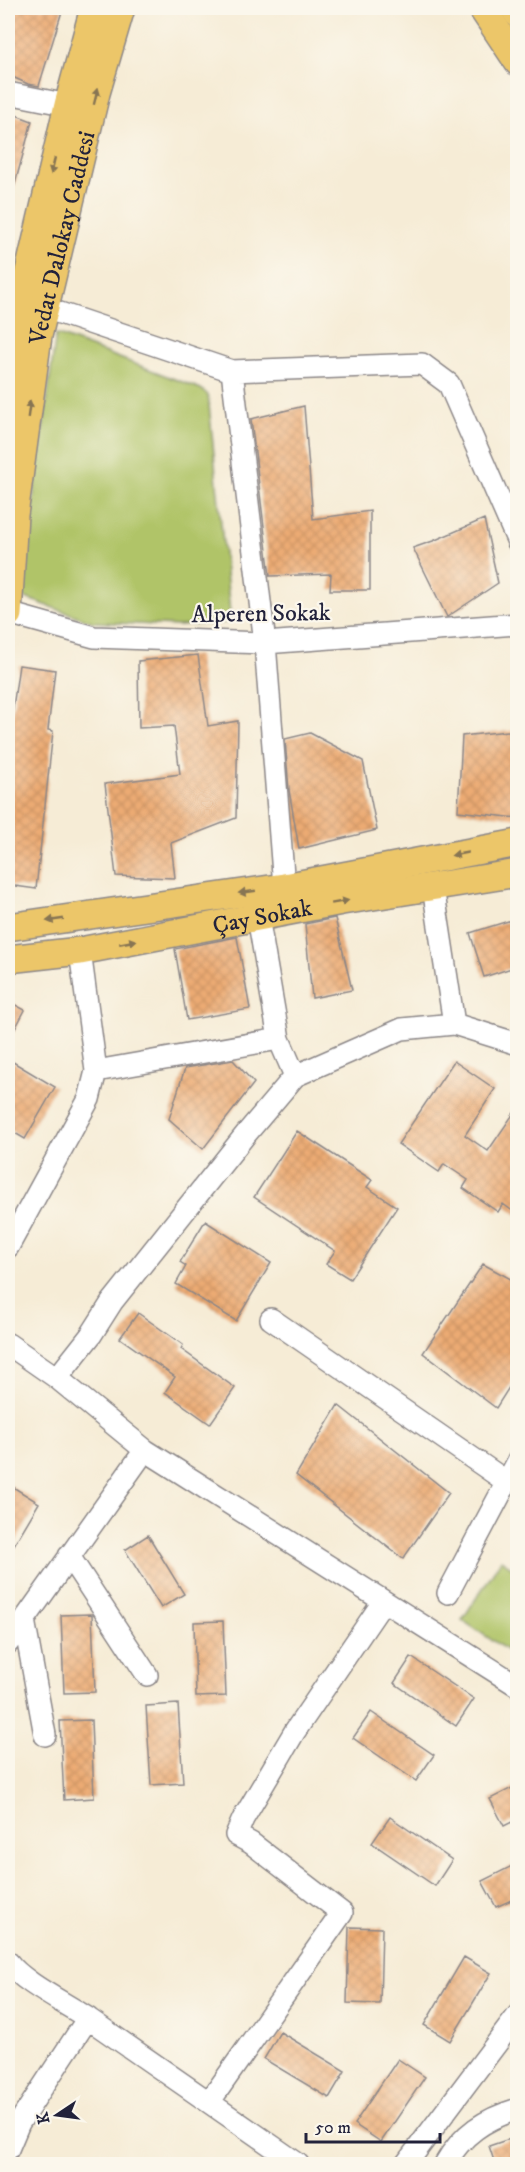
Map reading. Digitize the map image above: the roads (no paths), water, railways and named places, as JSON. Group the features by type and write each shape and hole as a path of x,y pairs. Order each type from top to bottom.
{"main road":[{"name":"Vedat Dalokay Caddesi","path":"8,421 24,305 68,105 94,8"},
{"name":"Vedat Dalokay Caddesi","path":"8,613 14,515 38,336 24,305 96,93 121,8"},
{"path":"482,8 518,62"},
{"path":"514,8 518,14"},
{"name":"Çay Sokak","path":"8,927 284,886 518,843"},
{"name":"Çay Sokak","path":"8,959 80,951 258,917 518,873"}],"street":[{"path":"8,93 68,105"},
{"path":"24,305 232,371 422,364 449,384 518,542"},
{"path":"232,371 265,643 284,886"},
{"name":"Alperen Sokak","path":"8,613 94,637 265,643 518,624"},
{"path":"434,887 454,1024"},
{"path":"258,917 279,1039 295,1076"},
{"path":"8,1247 89,1099 96,1071 80,951"},
{"path":"57,1378 91,1335 112,1302 295,1076 402,1029 454,1024 518,1044"},
{"path":"96,1071 279,1039"},
{"path":"271,1319 507,1482"},
{"path":"8,1344 57,1378 145,1450 518,1686"},
{"path":"8,1643 145,1450"},
{"path":"448,1593 518,1461"},
{"path":"69,1556 147,1675"},
{"path":"210,2101 342,1913 236,1834 295,1731 383,1602"},
{"path":"24,1620 45,1735"},
{"path":"8,1962 15,1972 210,2101 297,2164"},
{"path":"405,2164 518,2015"},
{"path":"8,2149 19,2123 87,2018"},
{"path":"445,2164 452,2151 467,2134 483,2122 518,2109"}]}
